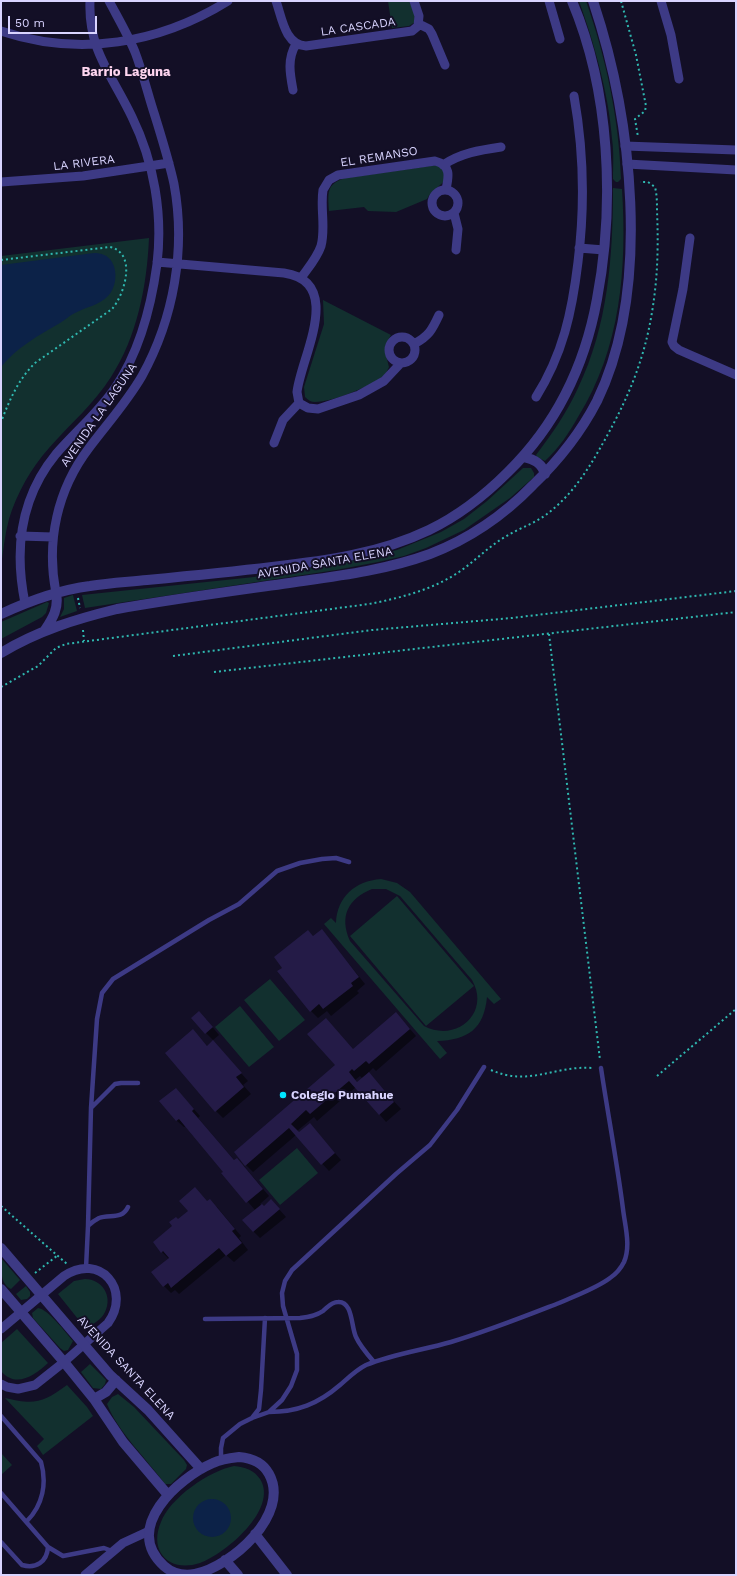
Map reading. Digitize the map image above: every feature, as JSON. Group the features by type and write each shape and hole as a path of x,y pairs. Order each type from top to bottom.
{"street":[{"name":"AVENIDA LA LAGUNA","path":"25,603 20,567 20,536 29,502 44,470 106,400 123,375 142,332 147,316 157,262 158,214 154,182 150,166 132,118 95,44 90,20 90,1"},
{"name":"AVENIDA LA LAGUNA","path":"56,593 52,561 53,537 58,508 73,471 130,395 151,358 169,308 177,264 178,216 174,184 169,163 139,65 130,41 109,1"},
{"path":"1,32 52,43 95,44 130,41 180,26 212,11 228,1"},
{"path":"276,1 289,37 296,44 291,53 290,62 293,90"},
{"path":"414,1 420,16 420,24 429,29 446,65"},
{"path":"549,1 560,40"},
{"name":"AVENIDA SANTA ELENA","path":"1,614 25,603 76,588 308,563 378,549 424,533 452,518 490,490 523,457 550,422 561,404 582,359 596,309 604,250 607,182 602,118 591,62 584,35 572,1"},
{"name":"AVENIDA SANTA ELENA","path":"1,653 45,630 82,618 131,607 358,573 409,561 452,544 488,523 522,497 545,474 588,418 604,384 620,337 627,300 630,258 630,214 625,146 612,67 606,41 593,1"},
{"path":"661,1 671,35 679,79"},
{"name":"LA CASCADA","path":"296,44 306,46 320,45 404,33 414,30 420,24"},
{"path":"536,397 554,365 573,299 582,221 583,171 579,121 574,96"},
{"path":"625,146 736,150"},
{"path":"446,190 449,173 444,165 460,155 474,151 501,147"},
{"name":"EL REMANSO","path":"302,278 320,247 323,226 322,196 323,190 329,180 338,174 348,172 416,163 435,161 444,165"},
{"name":"LA RIVERA","path":"1,182 83,176 169,163"},
{"path":"627,164 736,170"},
{"path":"454,213 446,216 438,214 433,209 432,201 438,191 446,190 454,193 458,201 454,213 458,229 456,250"},
{"path":"690,238 683,289 672,342 679,350 736,375"},
{"path":"579,248 604,250"},
{"path":"157,262 284,273 302,278 314,296 317,309 315,327 297,388 299,402 308,408 318,409 359,395 384,381 400,364"},
{"path":"414,344 429,334 439,315"},
{"path":"400,337 408,338 414,344 416,351 413,358 407,363 400,364 393,360 390,356 390,344 400,337"},
{"path":"274,443 283,420 299,402"},
{"path":"523,457 532,459 539,463 545,474"},
{"path":"20,536 53,537"},
{"path":"45,630 56,611 56,593"},
{"name":"AVENIDA SANTA ELENA","path":"1,1248 84,1345 116,1380 148,1410 201,1469"},
{"path":"1,1329 64,1276 73,1271 86,1268 99,1271 109,1278 115,1289 117,1303 115,1311 108,1323 64,1362 40,1382 30,1387 12,1389 1,1384"},
{"path":"1,1289 94,1399 123,1442 168,1495"},
{"path":"94,1399 106,1392 116,1380"},
{"path":"239,1457 248,1458 261,1465 271,1478 274,1491 273,1506 267,1518 255,1534 236,1553 214,1567 195,1574 181,1575 167,1568 155,1556 149,1540 149,1531 153,1516 168,1495 201,1469 221,1460 239,1457"},
{"path":"85,1575 123,1543 149,1531"},
{"path":"255,1534 287,1575"},
{"path":"225,1560 238,1575"}],"lane":[{"path":"86,1268 91,1108 97,1019 102,993 114,979 209,920 239,904 278,871 300,863 322,859 336,858 349,862"},
{"path":"221,1460 220,1448 223,1438 240,1424 268,1412 282,1400 291,1386 297,1370 297,1354 288,1318 283,1306 282,1293 285,1282 292,1270 396,1174 430,1145 457,1110 484,1068"},
{"path":"268,1412 282,1412 314,1404 328,1395 353,1373 374,1362 451,1342 501,1326 577,1295 609,1279 623,1265 627,1255 627,1244 620,1183 600,1068"},
{"path":"91,1108 115,1084 138,1083"},
{"path":"88,1226 100,1218 121,1215 128,1207"},
{"path":"205,1319 288,1318 313,1316 332,1303 340,1301 346,1304 351,1312 352,1324 356,1337 363,1350 374,1362"},
{"path":"252,1418 259,1409 265,1318"},
{"path":"1,1416 41,1462 43,1468 44,1482 41,1500 37,1509 27,1521"},
{"path":"1,1492 48,1547 63,1556 104,1548 112,1551"},
{"path":"1,1542 22,1565 26,1566 35,1566 43,1561 48,1547"}],"path":[{"path":"621,1 636,55 646,106 645,111 635,119"},
{"path":"1,687 38,666 60,645 369,604 405,596 447,579 467,567 505,536 539,520 548,514 577,485 588,470 626,400 643,354 654,297 657,269 658,222 655,187 650,183 643,182"},
{"path":"1,260 110,247 116,248 120,252 126,265 122,293 116,304 112,309 35,363 27,371 11,395 1,422"},
{"path":"76,588 82,618 84,641"},
{"path":"173,656 372,630 512,618 736,592"},
{"path":"214,672 736,612"},
{"path":"484,1068 513,1078 572,1069 600,1068 549,634"},
{"path":"658,1076 736,1009"},
{"path":"1,1206 58,1255 73,1271"},
{"path":"36,1272 58,1255"}],"green space":[{"path":"388,1 409,1 416,16 415,22 409,26 392,28"},
{"path":"579,1 586,1 600,44 610,88 618,133 620,156 621,179 618,182 613,179 613,144 608,105 590,34"},
{"path":"437,165 444,170 444,179 427,199 396,212 368,211 364,207 329,211 328,199 331,186 339,180"},
{"path":"613,188 622,189 623,248 622,278 612,335 604,363 592,391 567,435 545,461 536,455 559,423 574,397 596,340 607,290 610,265"},
{"path":"149,238 143,293 128,345 120,362 104,387 42,456 25,481 9,519 1,567 1,256"},
{"path":"323,300 391,335 386,344 386,354 389,367 382,377 360,389 331,400 314,402 305,397 304,387 324,324"},
{"path":"523,468 531,468 534,473 534,477 510,498 464,530 426,548 404,556 336,570 85,608 82,595 254,577 361,559 397,550 441,532 464,519 487,501"},
{"path":"73,595 77,611 60,617 64,609 64,598"},
{"path":"47,602 49,603 46,613 42,617 1,639 1,622"},
{"path":"381,879 397,883 410,892 501,999 494,1004 487,997 485,1008 478,1025 466,1035 448,1040 437,1041 447,1053 440,1059 324,924 331,918 336,923 340,905 349,892 363,883","holes":["372,889 386,889 400,896 472,980 477,992 477,1004 474,1014 467,1022 458,1028 448,1031 436,1030 424,1026 350,941 345,924 348,909 352,903 364,893"]},
{"path":"397,896 474,986 426,1026 350,936"},
{"path":"270,979 305,1020 279,1041 244,1000"},
{"path":"240,1006 274,1047 249,1067 215,1027"},
{"path":"297,1148 318,1173 280,1205 259,1180"},
{"path":"1,1258 20,1280 11,1289 7,1287 3,1280"},
{"path":"85,1279 101,1285 107,1295 108,1300 104,1315 86,1329 58,1294 74,1281"},
{"path":"26,1286 30,1292 30,1296 27,1299 21,1300 16,1294"},
{"path":"38,1308 47,1312 73,1341 68,1350 64,1351 60,1348 33,1318 32,1313"},
{"path":"17,1329 48,1363 31,1376 19,1380 7,1376 1,1371 1,1343"},
{"path":"90,1364 106,1380 101,1389 93,1388 81,1372"},
{"path":"67,1385 93,1416 43,1455 37,1446 44,1439 5,1398 31,1402 38,1401 51,1396"},
{"path":"118,1394 134,1407 187,1465 186,1469 171,1484 165,1484 118,1425 107,1404 112,1397"},
{"path":"2,1454 12,1465 1,1475 1,1455"},
{"path":"234,1466 242,1467 255,1473 260,1479 264,1491 262,1504 256,1516 235,1540 211,1558 200,1563 179,1565 164,1558 157,1542 161,1522 166,1513 181,1495 202,1480 213,1473"}],"water":[{"path":"94,253 106,256 114,266 115,280 111,293 97,304 73,314 28,342 1,367 1,265"},
{"path":"212,1499 222,1502 228,1508 231,1518 228,1528 222,1534 212,1537 202,1534 196,1528 193,1518 196,1508 202,1502"}],"building":[{"path":"322,929 359,977 351,983 353,986 323,1009 319,1004 310,1012 277,971 282,968 274,957 308,930 313,936"},
{"path":"199,1011 213,1027 205,1034 191,1018"},
{"path":"396,1012 410,1029 369,1064 366,1061 354,1071 352,1069 349,1072 357,1082 369,1072 394,1102 379,1115 349,1081 310,1114 306,1110 291,1124 299,1132 310,1123 335,1153 321,1165 289,1128 245,1166 234,1152 335,1065 307,1034 326,1018 353,1049"},
{"path":"193,1029 207,1046 213,1040 242,1073 236,1077 244,1087 215,1112 165,1053"},
{"path":"176,1088 194,1109 192,1111 234,1160 237,1158 263,1189 246,1203 221,1173 223,1172 179,1119 176,1121 159,1101"},
{"path":"195,1187 207,1201 210,1199 235,1229 232,1231 242,1243 226,1256 219,1248 171,1288 168,1283 163,1287 151,1272 169,1258 163,1251 161,1253 153,1242 172,1226 169,1222 176,1217 178,1219 188,1211 179,1201"},
{"path":"271,1199 280,1209 253,1232 242,1220 262,1204 264,1206"}],"place":[{"name":"Colegio Pumahue","path":"283,1095"}],"district":[{"name":"Barrio Laguna","path":"126,72"}]}
